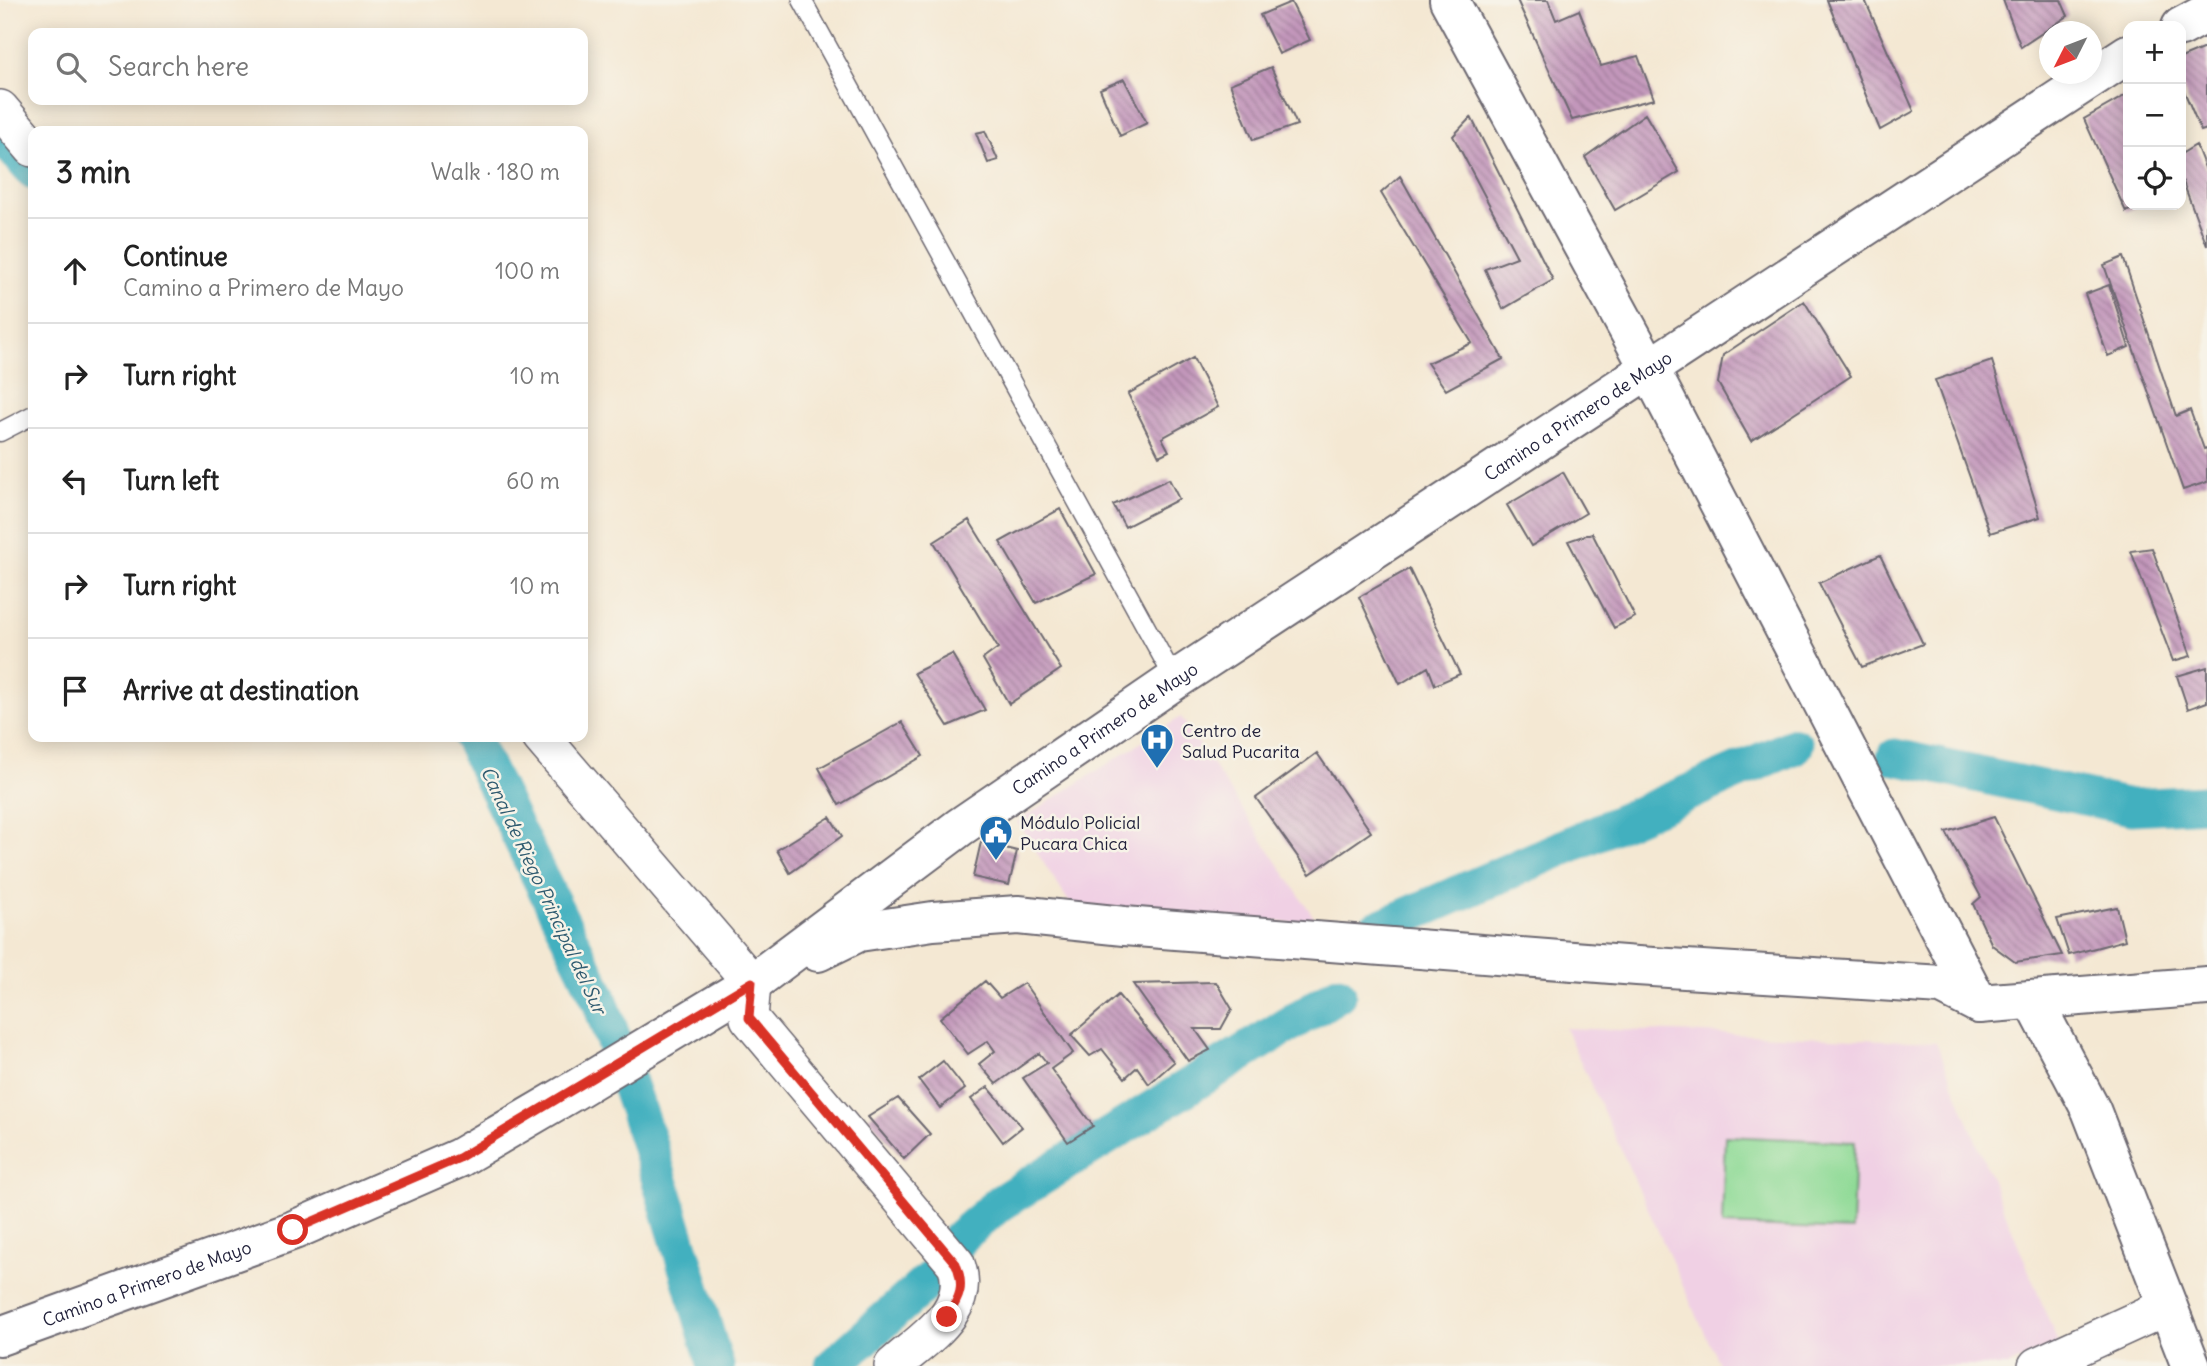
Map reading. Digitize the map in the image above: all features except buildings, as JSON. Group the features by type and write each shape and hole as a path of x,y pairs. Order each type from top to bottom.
{"street":[{"path":"1449,0 1648,366 1979,1004"},
{"path":"2186,24 2207,13"},
{"name":"Camino a Primero de Mayo","path":"0,1336 293,1230 459,1158 752,982 960,827 1175,680 1648,366 2123,57"},
{"path":"0,109 28,142"},
{"path":"545,742 752,982 749,1018 956,1264 962,1281 960,1297 947,1317 893,1366"},
{"path":"752,982 859,932 933,921 1018,915 1125,926 1610,964 1942,985 1979,1004 2207,986"},
{"path":"2033,1000 2091,1110 2191,1366"},
{"path":"2037,1366 2168,1306"}],"lane":[{"path":"802,0 1175,680"},
{"path":"0,432 28,418"}],"shaded area":[{"name":"Centro de Salud Pucarita","path":"1181,717 1319,925 1071,905 1017,822"},
{"path":"1565,1028 1936,1042 2058,1343 2008,1366 1720,1366"}],"green space":[{"path":"1725,1136 1855,1142 1852,1230 1722,1225"}],"waterway":[{"name":"Canal de Riego Principal del Sur","path":"0,133 28,165"},
{"name":"Canal de Riego Principal del Sur","path":"473,742 599,998 647,1138 716,1366"},
{"path":"1375,930 1795,746"},
{"path":"1895,757 2131,807 2207,803"},
{"path":"833,1366 938,1272 960,1237 1000,1203 1338,994"}],"place":[{"name":"Centro de Salud Pucarita","path":"1157,770"},
{"name":"Módulo Policial Pucara Chica","path":"996,862"}],"route":[{"path":"293,1230 459,1158 752,982 749,1018 956,1264 962,1281 960,1297 947,1317"}]}
